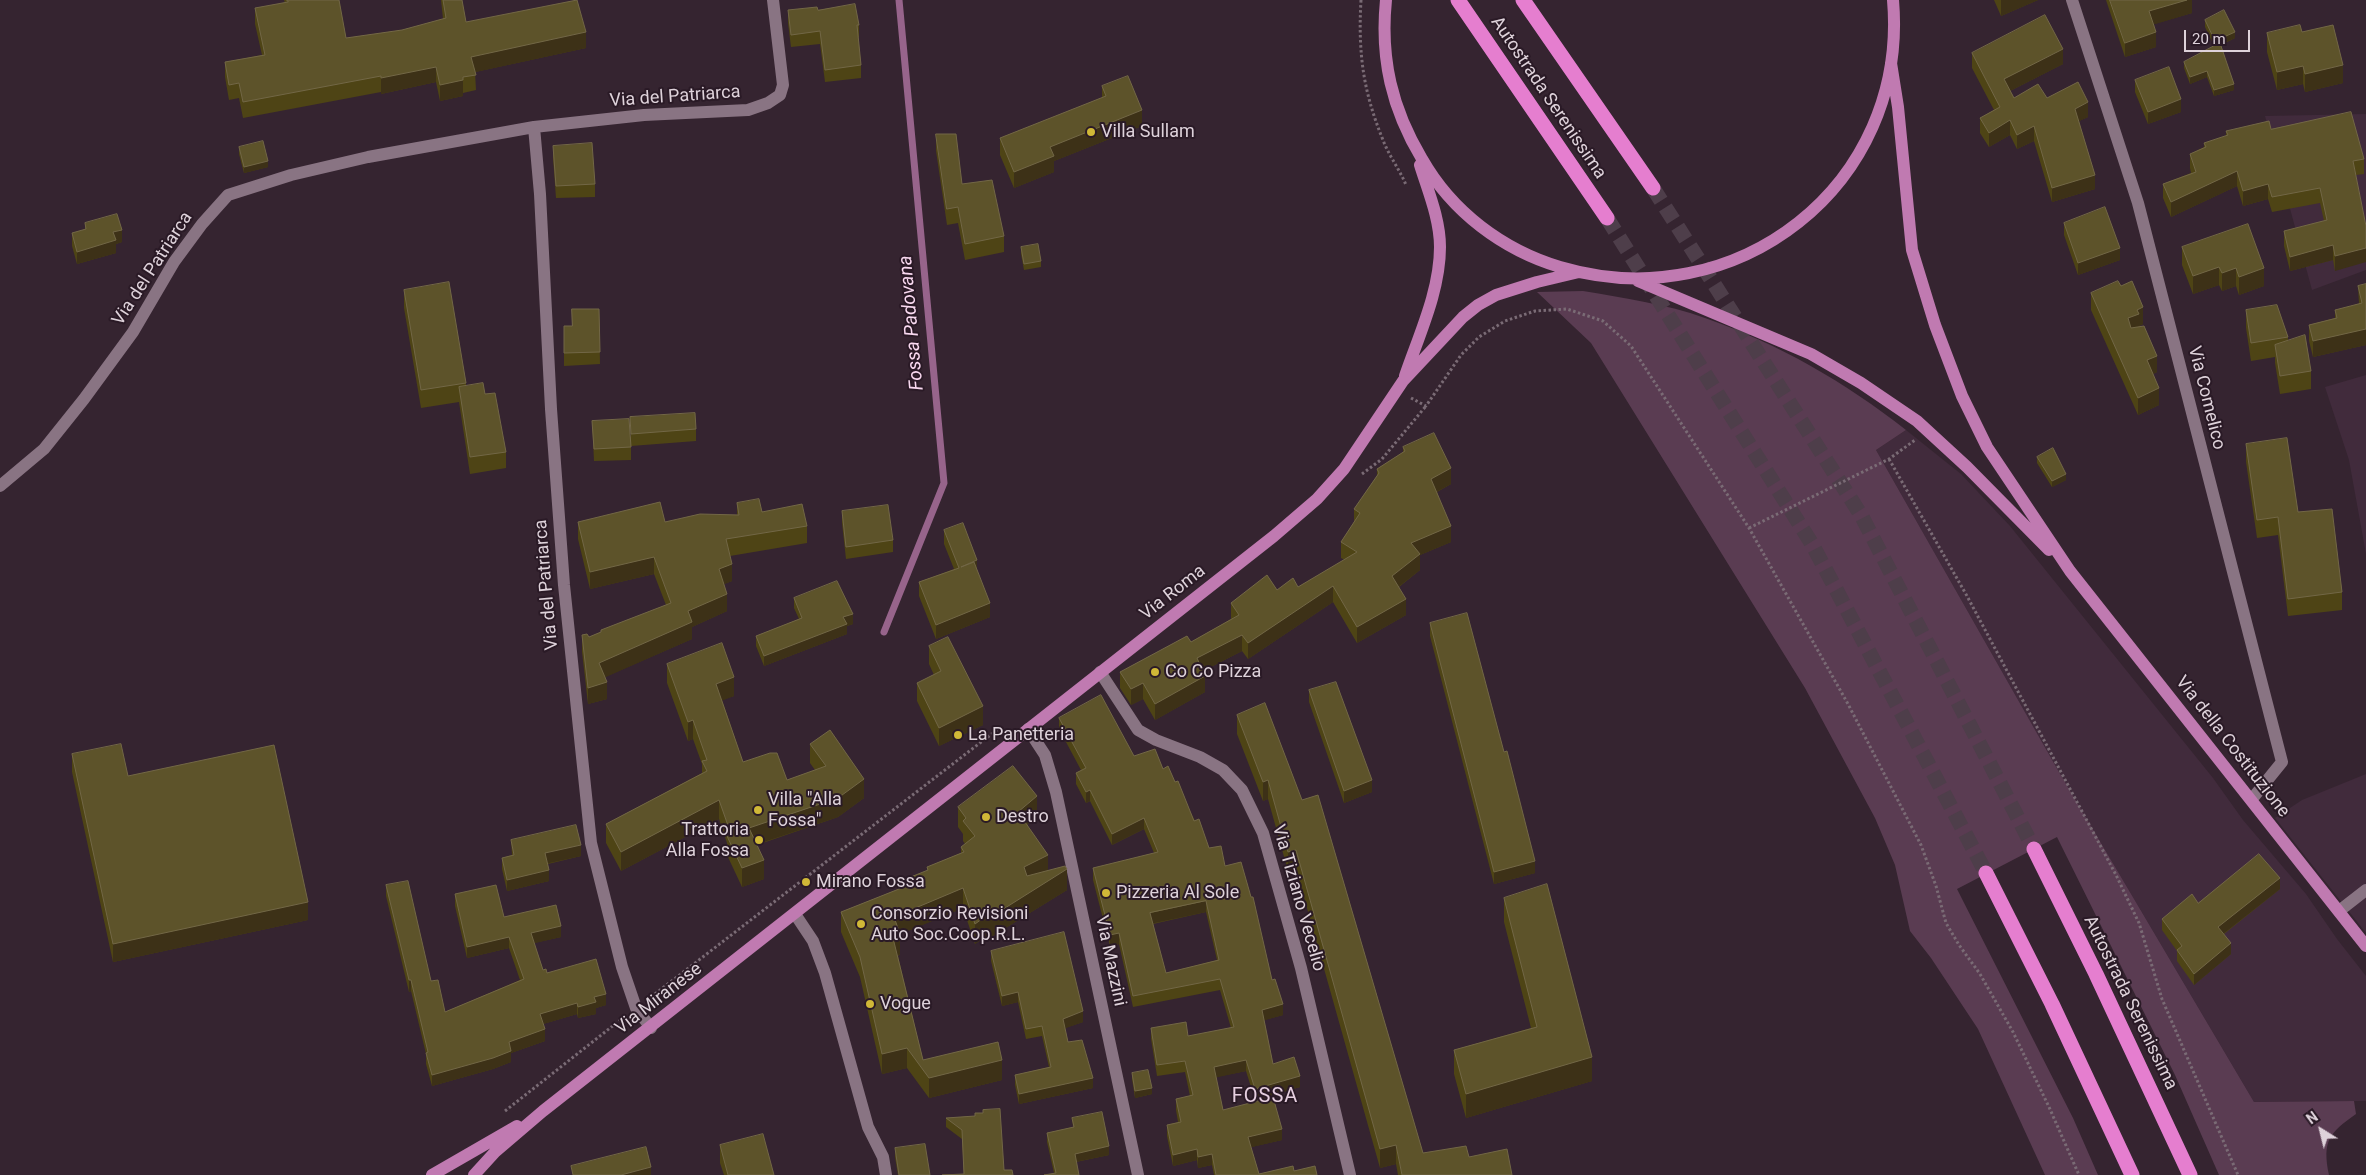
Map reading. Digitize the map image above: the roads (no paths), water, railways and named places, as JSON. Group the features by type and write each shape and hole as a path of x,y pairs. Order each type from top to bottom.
{"highway":[{"name":"Autostrada Serenissima","path":"1458,0 1607,218"},
{"name":"Autostrada Serenissima","path":"1523,0 1653,188"},
{"name":"Autostrada Serenissima","path":"2034,849 2096,974 2190,1175"},
{"path":"1986,873 2052,1004 2132,1175"}],"main road":[{"path":"1386,0 1384,48 1389,82 1399,114 1414,146 1435,180 1448,195 1492,235 1508,246 1532,258 1579,272 1631,279 1672,277 1728,263 1760,249 1796,225 1833,191 1856,160 1875,122 1891,63 1894,18 1893,0"},
{"path":"1891,63 1898,107 1912,250 1935,326 1962,396 1988,447 2070,571"},
{"path":"1400,386 1437,279 1440,246 1432,202 1414,146"},
{"path":"1400,386 1450,331 1478,305 1515,288 1579,272"},
{"path":"1631,279 1811,354 1861,383 1917,421 1968,467 2070,571"},
{"name":"Via Roma","path":"935,803 1274,536 1317,498 1344,469 1400,386"},
{"name":"Via della Costituzione","path":"2070,571 2252,799 2366,946"},
{"name":"Via Miranese","path":"474,1175 496,1152 543,1111 935,803"},
{"name":"Via Miranese","path":"432,1175 543,1111"}],"street":[{"name":"Via del Patriarca","path":"0,486 44,448 84,399 133,332 174,262 202,224 228,195 290,175 368,157 534,127 644,115 748,110 768,103 780,95 783,85 773,0"},
{"name":"Via Comelico","path":"2072,0 2138,203 2282,762 2252,799"},
{"name":"Via del Patriarca","path":"534,127 540,194 550,399 562,556 581,763 591,843 622,967 636,1008 651,1028"},
{"name":"Via Tiziano Vecelio","path":"1100,672 1138,730 1156,740 1208,761 1223,770 1242,790 1263,833 1296,950 1350,1175"},
{"name":"Via Mazzini","path":"1028,729 1045,755 1056,792 1138,1175"},
{"path":"2339,911 2366,890"},
{"path":"795,914 813,941 825,973 868,1127 883,1157 886,1175"}],"waterway":[{"name":"Fossa Padovana","path":"884,632 944,483 899,0"}],"tunnel":[{"path":"1653,188 1861,515 2034,849"},
{"path":"1607,218 1812,544 1986,873"}],"place":[{"name":"Villa Sullam","path":"1091,132"},
{"name":"Co Co Pizza","path":"1155,672"},
{"name":"La Panetteria","path":"958,735"},
{"name":"Villa \"Alla Fossa\"","path":"758,810"},
{"name":"Destro","path":"986,817"},
{"name":"Trattoria Alla Fossa","path":"759,840"},
{"name":"Mirano Fossa","path":"806,882"},
{"name":"Pizzeria Al Sole","path":"1106,893"},
{"name":"Consorzio Revisioni Auto Soc.Coop.R.L.","path":"861,924"},
{"name":"Vogue","path":"870,1004"}],"district":[{"name":"FOSSA","path":"1265,1097"}]}
